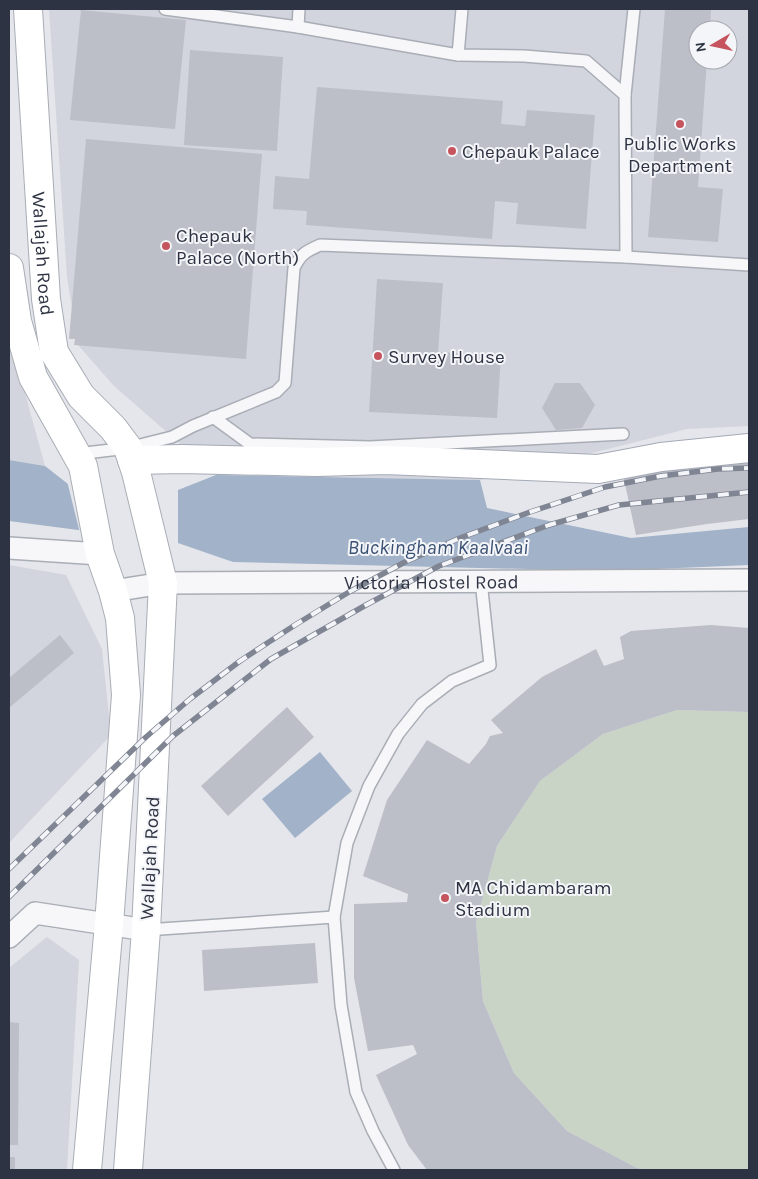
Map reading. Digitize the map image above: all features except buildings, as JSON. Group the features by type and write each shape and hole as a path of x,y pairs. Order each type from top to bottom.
{"main road":[{"name":"Wallajah Road","path":"28,9 46,299 54,352 81,396 112,428 132,460 164,583 146,930 128,1170"},
{"name":"Wallajah Road","path":"9,268 17,321 33,377 80,460 100,554 120,618 126,695 109,924 87,1170"},
{"path":"132,460 182,459 316,462 386,460 598,469 661,457 749,448"}],"street":[{"path":"9,548 100,554"},
{"name":"Victoria Hostel Road","path":"113,591 164,583 749,580"},
{"path":"9,938 35,913 146,930"}],"lane":[{"path":"165,9 298,27 458,55 524,56 586,61 625,95"},
{"path":"298,27 299,9"},
{"path":"458,55 462,9"},
{"path":"626,257 625,95 634,9"},
{"path":"80,460 132,460 193,426 276,392 284,383 294,268 298,259 306,252 320,245 626,257 749,265"},
{"path":"213,417 250,444 370,447 623,434"},
{"path":"394,1170 373,1131 356,1092 341,1005 334,917 347,843 369,786 398,734 422,704 452,681 490,665 481,581"},
{"path":"146,930 334,917"}],"shaded area":[{"path":"49,9 749,9 749,426 687,429 480,480 216,475 114,386 78,345 67,277"},
{"path":"9,335 45,466 9,460"},
{"path":"9,565 66,575 102,649 111,735 9,843"},
{"path":"47,937 79,960 67,1170 9,1170 9,968"}],"green space":[{"path":"677,710 749,712 749,1170 650,1170 637,1168 567,1131 514,1073 483,1001 476,922 497,846 540,781 603,734"}],"water":[{"name":"Buckingham Kaalvaai","path":"9,460 45,466 68,484 178,490 216,475 480,480 487,508 631,538 749,527 749,565 608,571 233,562 178,543 9,521"},
{"path":"320,752 352,791 295,838 262,799"}],"pier":[{"path":"67,481 178,488 178,546 80,533"}],"railway":[{"path":"9,869 146,737 190,699 240,661 349,592 405,562 460,538 605,487 661,476 718,469 749,468"},
{"path":"9,897 173,736 271,659 366,605 439,566 549,525 619,505 749,492"}],"place":[{"name":"Public Works Department","path":"680,124"},
{"name":"Chepauk Palace","path":"452,151"},
{"name":"Chepauk Palace (North)","path":"166,246"},
{"name":"Survey House","path":"378,356"},
{"name":"MA Chidambaram Stadium","path":"445,898"}]}
